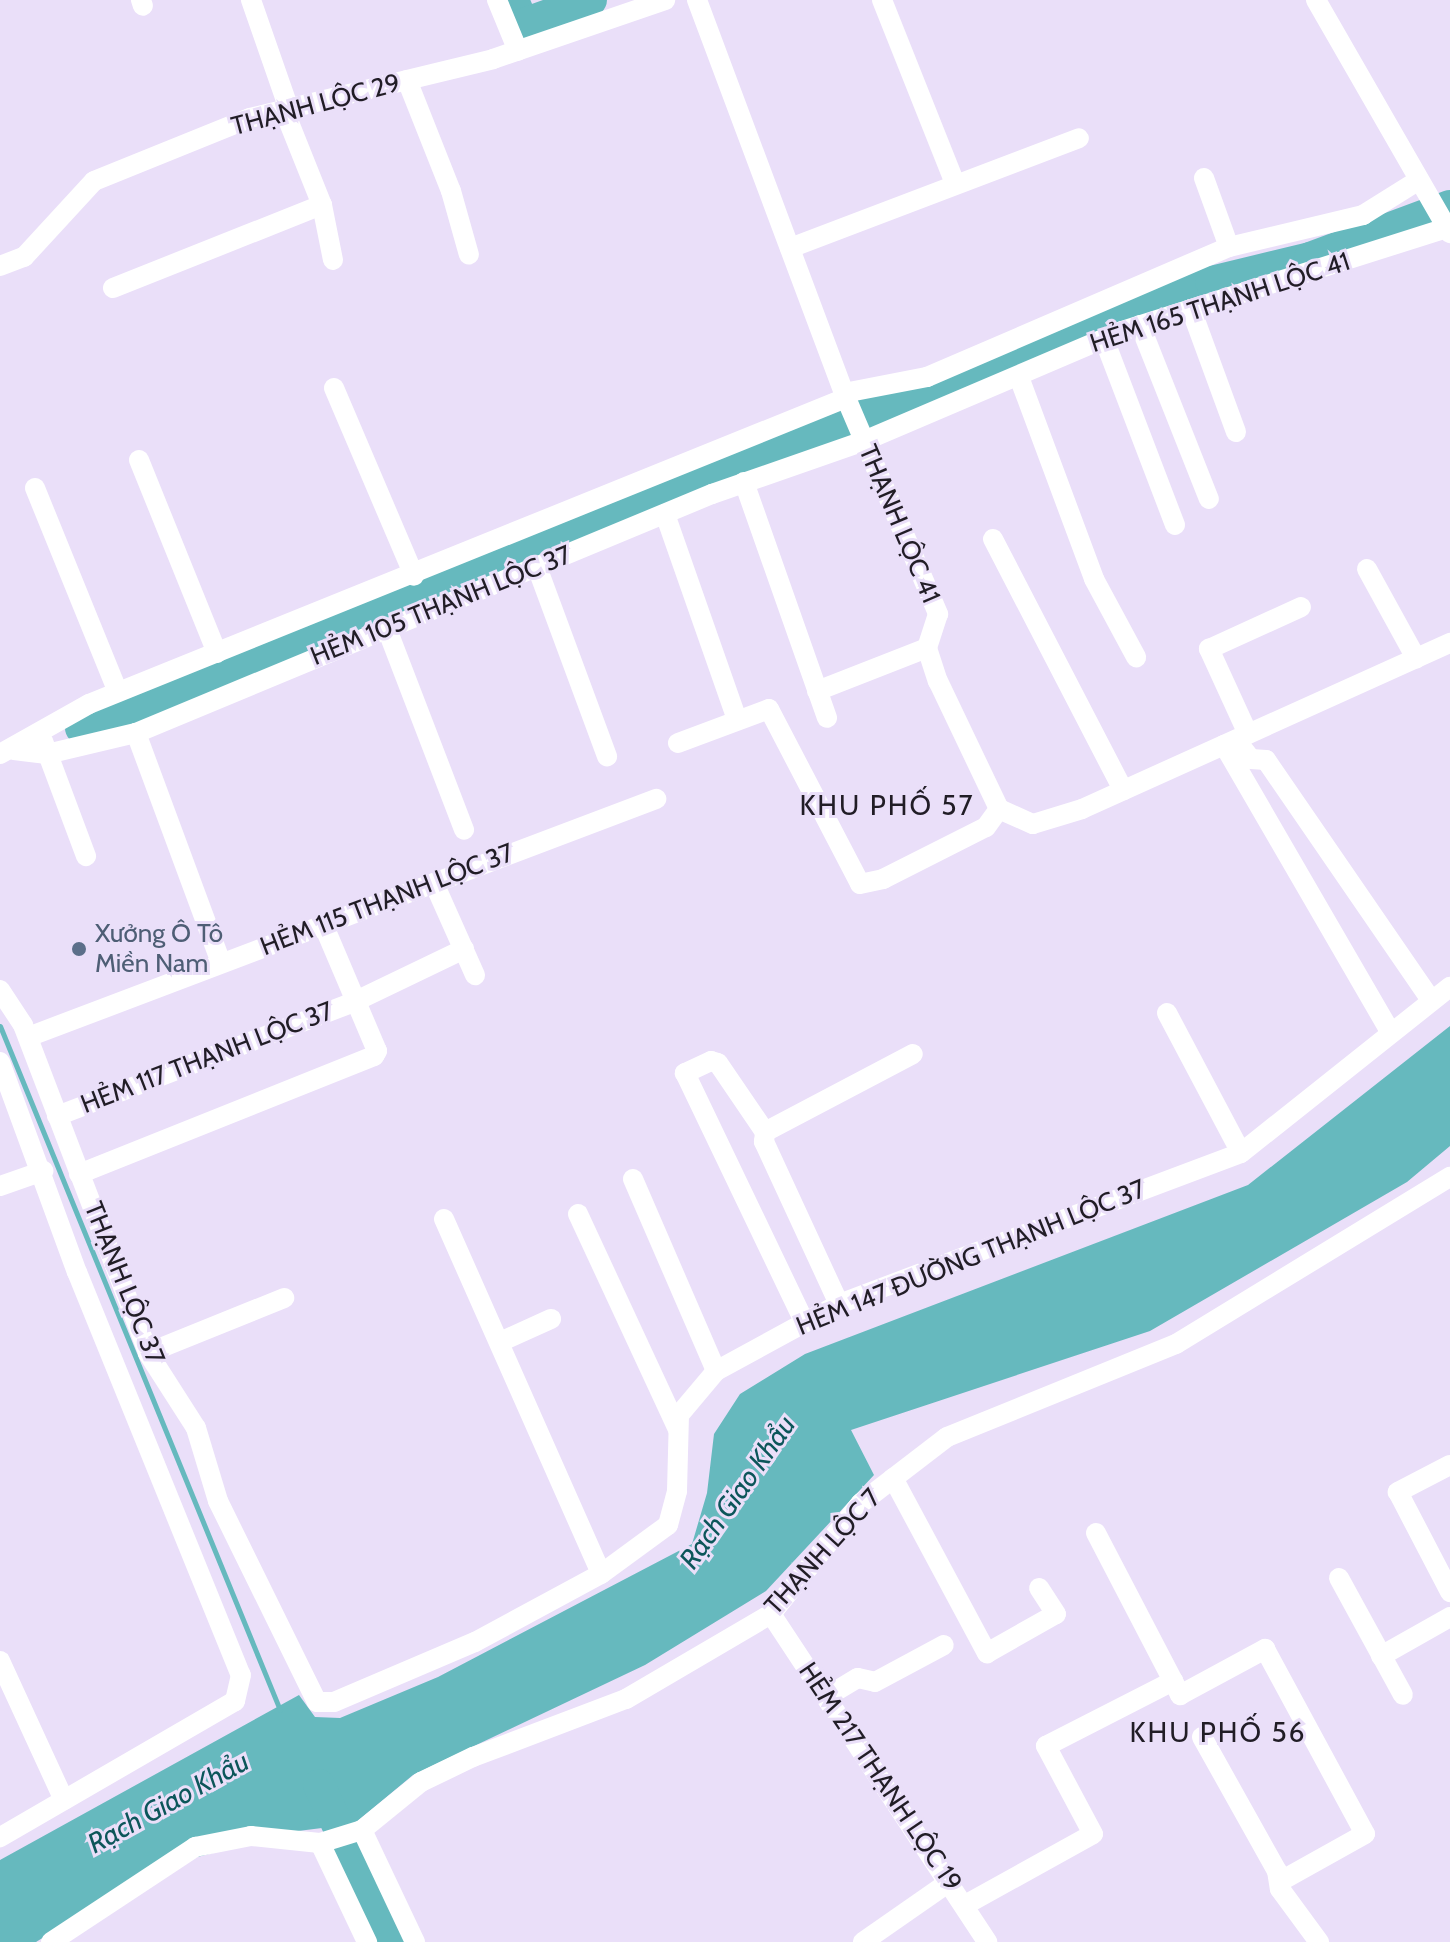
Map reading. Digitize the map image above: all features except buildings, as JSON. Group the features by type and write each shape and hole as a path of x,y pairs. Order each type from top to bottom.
{"street":[{"path":"251,0 286,110 322,205 333,260"},
{"path":"497,0 518,51"},
{"name":"THẠNH LỘC 29","path":"0,266 24,257 94,181 286,110 518,51 665,0"},
{"name":"THẠNH LỘC 41","path":"697,0 845,396 938,614 927,648"},
{"path":"882,0 955,183"},
{"path":"1316,0 1449,230"},
{"path":"407,80 451,191 469,255"},
{"path":"790,248 1079,138"},
{"path":"1204,178 1229,247"},
{"path":"7,752 118,692 414,576 845,396 927,377 1229,247 1363,215 1422,185"},
{"path":"113,288 322,205"},
{"name":"HẺM 165 THẠNH LỘC 41","path":"862,437 1019,377 1140,325 1449,230"},
{"path":"1191,309 1236,432"},
{"path":"1140,325 1209,499"},
{"path":"1104,339 1175,525"},
{"path":"1019,377 1094,579 1136,657"},
{"path":"334,388 414,576"},
{"name":"HẺM 105 THẠNH LỘC 37","path":"7,752 47,754 136,733 665,514 862,437"},
{"path":"139,460 217,653"},
{"path":"744,482 827,718"},
{"path":"35,488 118,692"},
{"path":"665,514 736,717"},
{"path":"993,539 1123,790"},
{"path":"537,567 607,756"},
{"path":"1367,569 1416,658"},
{"path":"1301,607 1209,649 1236,740 1390,1031"},
{"path":"387,629 464,830"},
{"path":"817,691 927,648 999,809 1033,824 1123,790 1450,643"},
{"path":"678,743 736,717 765,708 774,715 860,884 883,879 986,827 999,809"},
{"path":"40,733 86,856"},
{"path":"136,733 221,963"},
{"path":"1236,740 1251,759 1266,760 1430,999"},
{"name":"HẺM 115 THẠNH LỘC 37","path":"28,1037 656,799"},
{"path":"434,883 475,975"},
{"path":"79,1174 367,1061 377,1051 323,924"},
{"name":"HẺM 117 THẠNH LỘC 37","path":"57,1116 356,1001 464,949"},
{"name":"HẺM 147 ĐƯỜNG THẠNH LỘC 37","path":"317,1702 334,1702 475,1642 601,1574 668,1525 677,1491 679,1415 716,1371 839,1304 1241,1153 1430,999 1450,987"},
{"name":"THẠNH LỘC 37","path":"0,990 28,1037 148,1353 196,1428 218,1501 317,1702"},
{"path":"1167,1013 1241,1153"},
{"path":"765,1132 913,1054"},
{"path":"804,1321 685,1073 711,1061 718,1063 765,1132 764,1142 839,1304"},
{"path":"0,1062 43,1171 77,1272 241,1675 235,1701 0,1837"},
{"path":"0,1186 43,1171"},
{"name":"THẠNH LỘC 7","path":"362,1830 421,1782 473,1757 626,1699 771,1614 861,1503 947,1437 1176,1344 1450,1177"},
{"path":"633,1179 716,1371"},
{"path":"578,1214 678,1429"},
{"path":"444,1219 601,1574"},
{"path":"148,1353 284,1298"},
{"path":"500,1342 551,1319"},
{"path":"1450,1465 1398,1492 1450,1592"},
{"path":"893,1478 987,1653 1056,1614 1039,1588"},
{"path":"1096,1533 1180,1695 1265,1649 1365,1834 1279,1882"},
{"path":"1339,1578 1403,1695"},
{"name":"HẺM 217 THẠNH LỘC 19","path":"771,1614 830,1694 987,1942"},
{"path":"1381,1656 1450,1617"},
{"path":"830,1694 853,1681 875,1682 944,1645"},
{"path":"0,1661 64,1800"},
{"path":"965,1905 1093,1834 1046,1746 1173,1681"},
{"path":"1202,1737 1310,1940"},
{"path":"51,1942 195,1847 251,1836 320,1843 362,1830 415,1942"},
{"path":"320,1843 367,1942"},
{"path":"863,1942 949,1882"}],"water":[{"name":"Rạch Giao Khẩu","path":"1450,1026 1450,1146 1407,1182 1150,1331 851,1430 874,1475 766,1591 645,1665 413,1775 354,1824 298,1831 155,1868 36,1942 0,1942 0,1860 299,1695 315,1717 340,1718 438,1677 692,1544 707,1493 714,1434 740,1394 805,1354 1248,1185"}],"waterway":[{"path":"513,0 523,24 591,0"},
{"path":"81,728 1016,354 1211,282 1310,258 1450,206"},
{"path":"0,1026 280,1710"},
{"path":"319,1785 392,1942"}],"place":[{"name":"Xưởng Ô Tô Miền Nam","path":"79,949"}],"district":[{"name":"KHU PHỐ 57","path":"887,805"},
{"name":"KHU PHỐ 56","path":"1218,1732"}]}
